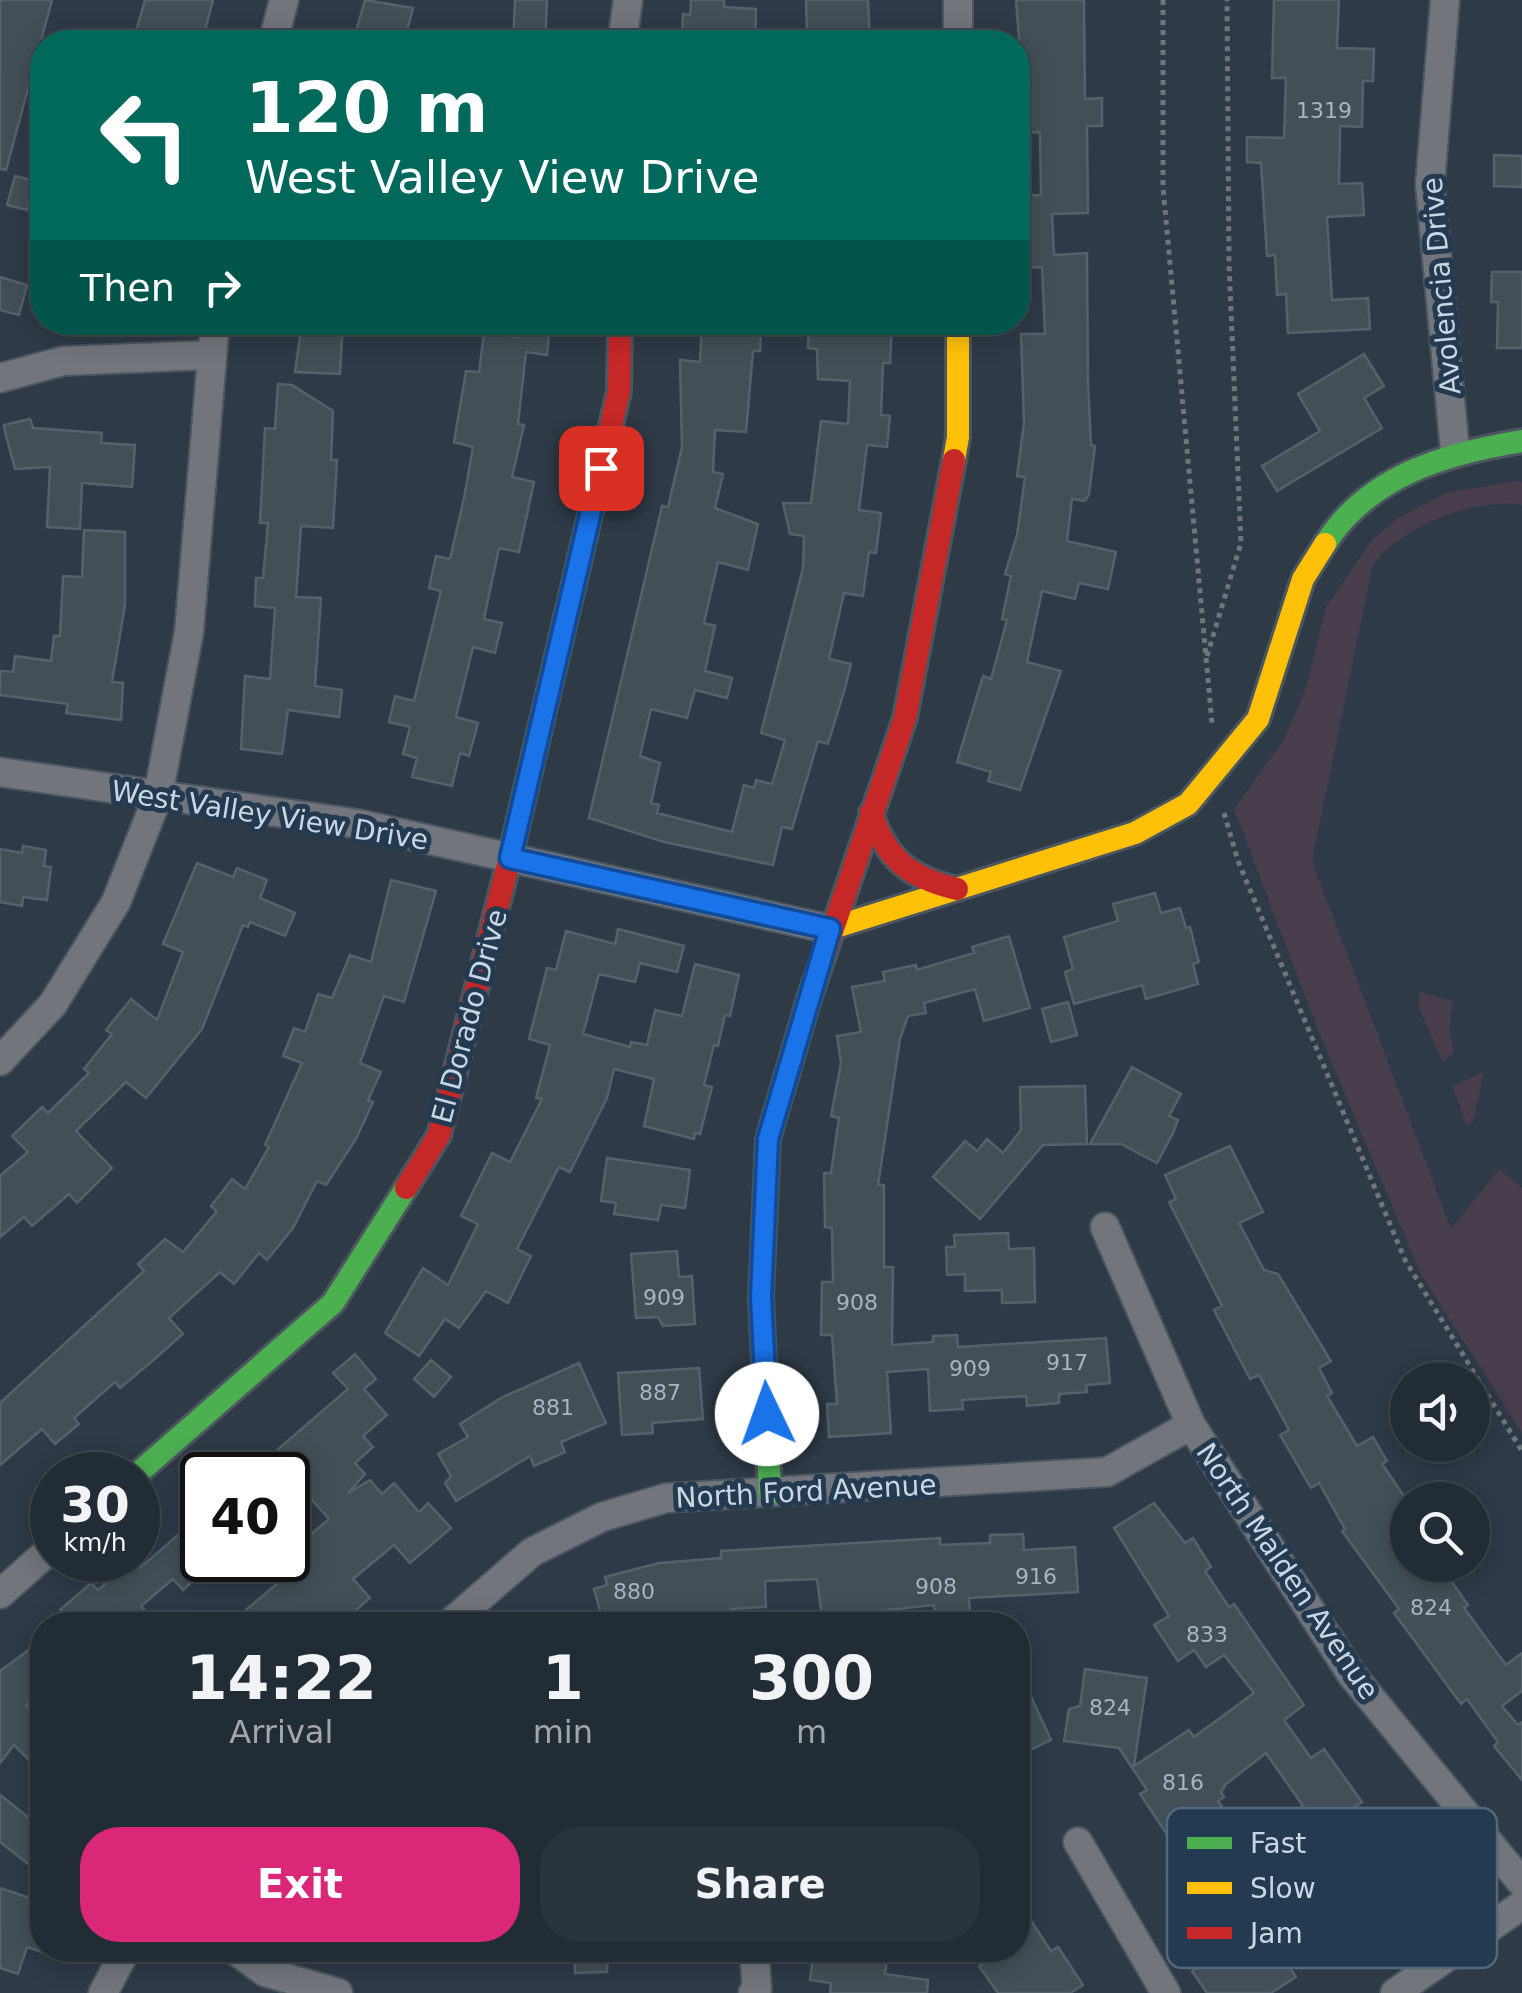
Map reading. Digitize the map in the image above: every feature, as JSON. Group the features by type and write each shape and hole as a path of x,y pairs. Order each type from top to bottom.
{"street":[{"path":"275,30 284,0"},
{"path":"624,30 628,0"},
{"path":"958,0 958,30"},
{"name":"Avolencia Drive","path":"1445,0 1430,184 1455,452"},
{"path":"0,1061 53,1004 116,902 158,796 188,632 213,335"},
{"name":"El Dorado Drive","path":"160,1454 333,1303 439,1135 510,858 620,391 620,335"},
{"path":"770,1493 761,1297 768,1139 830,929 905,718 958,437 958,335"},
{"path":"0,378 63,361 210,355"},
{"path":"830,929 1135,833 1188,804 1258,718 1303,579 1334,532 1383,487 1416,467 1455,452 1522,440"},
{"path":"1455,452 1522,462"},
{"name":"West Valley View Drive","path":"0,772 359,824 830,929"},
{"path":"871,812 880,843 903,870 926,883 957,888"},
{"name":"North Malden Avenue","path":"1104,1227 1190,1425 1352,1675 1461,1808"},
{"name":"North Ford Avenue","path":"463,1612 532,1552 602,1517 666,1498 1108,1472 1190,1425"},
{"path":"0,1594 30,1567"},
{"path":"1078,1842 1166,1993"},
{"name":"North Malden Avenue","path":"1497,1852 1522,1883"},
{"path":"1497,1922 1522,1905"},
{"path":"103,1993 120,1962"},
{"path":"252,1962 266,1972 338,1993"},
{"path":"753,1993 757,1990 755,1962"},
{"path":"1395,1993 1431,1968"}],"path":[{"path":"1206,659 1241,543 1229,264 1227,0"}],"shaded area":[{"path":"1522,482 1522,505 1483,506 1439,518 1399,540 1372,568 1312,861 1451,1229 1499,1169 1522,1188 1522,1433 1490,1383 1490,1362 1477,1362 1421,1274 1320,1035 1234,809 1284,740 1307,685 1326,607 1372,540 1398,518 1446,493"},
{"path":"1420,992 1453,1001 1449,1027 1454,1052 1443,1062 1418,1006"},
{"path":"1484,1072 1473,1121 1467,1125 1452,1086"}],"building":[{"path":"0,0 52,0 44,30 30,30 30,81 6,170 0,169"},
{"path":"145,0 213,0 205,30 136,30"},
{"path":"365,0 413,8 407,30 356,30"},
{"path":"515,0 547,0 546,30 514,30"},
{"path":"691,0 724,0 724,7 756,9 755,30 682,30 683,14 690,15"},
{"path":"806,0 868,0 869,30 807,30"},
{"path":"1016,0 1084,0 1085,99 1102,98 1102,126 1087,126 1088,213 1052,214 1054,255 1087,253 1088,383 1091,445 1095,446 1089,494 1085,501 1072,499 1067,541 1116,552 1108,589 1079,583 1075,599 1042,591 1027,662 1061,671 1020,790 988,781 991,772 957,762 983,676 991,679 1007,620 1002,619 1011,576 1005,574 1017,535 1025,477 1017,476 1024,423 1021,335 1045,334 1042,267 1030,268 1030,196 1041,195 1040,132 1030,133 1030,30 1018,30"},
{"path":"1274,0 1339,0 1337,48 1374,49 1373,81 1363,81 1362,127 1340,126 1339,184 1362,183 1364,215 1327,217 1332,300 1368,298 1370,329 1288,333 1286,294 1277,295 1275,255 1267,256 1261,163 1247,162 1247,137 1284,138 1286,78 1272,78"},
{"path":"1494,155 1522,156 1522,187 1494,186"},
{"path":"15,176 30,180 27,210 7,205"},
{"path":"1492,272 1522,272 1522,348 1497,348 1498,302 1491,302"},
{"path":"0,277 27,285 19,315 0,310"},
{"path":"300,335 342,335 340,374 295,372"},
{"path":"484,335 549,335 547,355 526,352 518,424 524,425 512,477 534,482 519,552 499,548 484,619 502,623 495,653 473,647 456,717 478,723 469,756 460,753 452,786 412,777 417,758 403,754 410,727 389,722 395,696 414,701 441,591 429,588 436,556 450,559 464,498 473,447 454,442 466,371 479,372"},
{"path":"701,335 761,335 760,351 753,351 746,432 715,430 713,472 723,474 715,508 758,524 748,570 718,562 704,623 715,626 705,671 732,678 727,698 695,690 687,718 651,709 640,756 660,763 651,803 659,805 657,813 732,832 744,785 754,788 756,780 772,784 785,740 761,733 803,568 804,536 790,534 783,503 811,503 821,421 848,424 850,381 818,379 817,349 808,348 808,335 891,335 890,363 883,363 881,415 890,416 887,447 867,445 859,510 881,513 876,553 869,552 863,596 844,593 829,659 851,664 845,688 828,744 818,741 792,829 782,827 773,865 664,842 589,818 662,506 668,507 682,447 680,360 700,362"},
{"path":"1364,354 1384,386 1364,398 1382,428 1277,491 1262,466 1320,431 1298,394"},
{"path":"278,384 292,385 333,411 331,460 337,460 333,528 301,526 296,597 321,598 315,686 342,690 339,717 288,710 282,754 241,749 245,676 270,679 275,608 255,606 256,578 263,578 268,523 260,523 265,428 275,429"},
{"path":"30,419 33,428 102,433 101,443 135,445 132,487 82,483 80,529 47,527 50,467 15,469 5,432 4,425"},
{"path":"84,530 125,532 125,605 112,682 123,683 121,720 66,713 68,704 0,695 0,671 13,672 15,656 51,661 54,636 60,636 63,576 82,577"},
{"path":"23,846 46,850 44,866 51,867 47,900 23,897 22,906 0,902 0,849 22,853"},
{"path":"197,863 233,877 237,868 267,880 260,898 295,913 285,936 250,922 248,927 243,925 202,1029 146,1098 126,1082 76,1131 112,1168 77,1203 69,1194 32,1226 24,1217 0,1237 0,1176 28,1152 12,1136 42,1107 48,1113 89,1073 84,1069 112,1034 106,1030 131,999 157,1020 183,952 163,944"},
{"path":"391,880 436,891 404,1002 384,996 360,1063 381,1072 368,1100 373,1102 356,1139 326,1185 317,1181 293,1228 267,1260 259,1253 234,1284 220,1272 169,1318 183,1334 120,1388 115,1382 74,1418 79,1424 55,1444 42,1429 0,1465 0,1403 144,1271 138,1264 165,1239 183,1252 217,1211 211,1206 232,1179 245,1189 269,1147 265,1145 302,1063 283,1056 294,1028 305,1032 318,994 332,998 350,955 371,962"},
{"path":"1155,893 1161,913 1180,908 1186,928 1190,927 1199,962 1193,964 1198,984 1146,999 1142,985 1074,1004 1065,972 1073,969 1064,937 1118,921 1113,904"},
{"path":"618,929 684,946 677,972 640,963 635,982 599,974 583,1034 630,1047 631,1042 647,1045 655,1010 682,1016 695,964 739,975 730,1016 725,1015 704,1085 712,1087 700,1134 695,1133 694,1139 644,1126 654,1079 614,1069 607,1098 570,1172 559,1167 517,1249 531,1256 508,1303 486,1291 459,1328 445,1319 419,1356 385,1333 423,1268 448,1285 478,1224 461,1216 492,1153 510,1162 542,1099 536,1098 550,1045 529,1039 547,968 556,970 566,931 615,944"},
{"path":"1009,936 1030,1008 984,1021 975,989 924,1003 926,1013 908,1016 900,1039 878,1185 884,1185 884,1267 893,1267 892,1345 933,1342 933,1336 957,1335 958,1347 1106,1338 1110,1383 1086,1385 1087,1392 1059,1394 1059,1403 1027,1406 1026,1396 962,1400 963,1409 930,1411 928,1369 887,1372 891,1433 829,1437 827,1404 837,1404 832,1335 821,1335 822,1282 833,1282 832,1228 825,1227 824,1173 831,1173 839,1118 831,1116 841,1063 837,1036 861,1032 852,987 885,981 883,972 916,965 917,970 974,953 972,947"},
{"path":"1068,1002 1077,1035 1051,1042 1042,1009"},
{"path":"1132,1067 1181,1094 1169,1116 1178,1120 1157,1163 1121,1144 1090,1144"},
{"path":"1085,1086 1087,1144 1043,1145 980,1219 933,1177 965,1141 977,1151 987,1139 1003,1153 1021,1130 1020,1087"},
{"path":"1230,1146 1263,1212 1239,1223 1264,1270 1278,1274 1331,1361 1319,1368 1332,1393 1327,1396 1357,1446 1373,1437 1387,1461 1382,1464 1394,1482 1390,1482 1390,1582 1452,1582 1468,1605 1464,1608 1506,1665 1522,1653 1522,1691 1502,1706 1518,1725 1522,1722 1522,1780 1494,1746 1498,1742 1467,1699 1461,1704 1394,1613 1399,1609 1342,1531 1345,1529 1319,1483 1311,1488 1280,1435 1289,1430 1259,1375 1250,1379 1214,1310 1222,1306 1169,1202 1176,1199 1165,1175"},
{"path":"607,1158 690,1170 685,1208 661,1205 658,1220 614,1214 616,1203 601,1201"},
{"path":"1008,1233 1009,1249 1034,1248 1035,1302 1002,1303 1002,1290 965,1291 965,1274 947,1275 946,1247 955,1247 954,1235"},
{"path":"677,1251 679,1277 692,1276 695,1324 663,1326 658,1317 636,1318 631,1254"},
{"path":"355,1354 376,1379 364,1389 387,1415 363,1436 373,1447 355,1463 365,1474 348,1493 370,1480 382,1494 394,1483 419,1512 428,1503 451,1528 410,1563 394,1545 353,1579 370,1598 354,1612 243,1612 279,1582 310,1582 310,1535 329,1519 310,1498 310,1452 275,1452 348,1389 333,1373"},
{"path":"431,1360 451,1377 434,1397 414,1379"},
{"path":"579,1363 606,1423 561,1442 565,1452 534,1466 530,1456 456,1501 445,1483 451,1476 438,1454 468,1437 460,1424 501,1398"},
{"path":"699,1368 703,1419 652,1423 653,1433 622,1435 618,1373"},
{"path":"1154,1503 1185,1543 1193,1538 1211,1567 1205,1571 1229,1607 1234,1604 1304,1705 1284,1720 1311,1758 1324,1749 1362,1802 1354,1808 1300,1808 1303,1806 1266,1753 1226,1784 1221,1792 1224,1797 1218,1801 1223,1808 1167,1808 1167,1834 1140,1794 1147,1790 1119,1748 1064,1741 1069,1709 1080,1706 1085,1669 1147,1678 1134,1766 1189,1730 1194,1737 1254,1693 1224,1655 1206,1667 1194,1650 1178,1661 1154,1625 1169,1616 1114,1528"},
{"path":"180,1533 180,1582 192,1582 183,1590 173,1579 141,1606 147,1612 60,1610 91,1583 98,1590 107,1582 160,1582 160,1551"},
{"path":"1023,1534 1024,1550 1075,1547 1078,1592 969,1598 970,1612 935,1612 934,1605 821,1612 817,1579 765,1581 766,1607 731,1612 600,1612 594,1589 607,1585 605,1577 659,1563 721,1558 721,1551 940,1538 940,1545 990,1543 990,1535"},
{"path":"30,1649 30,1701 26,1705 30,1710 30,1761 14,1745 0,1763 0,1671"},
{"path":"1030,1694 1051,1740 1030,1750"},
{"path":"0,1795 30,1819 30,1866 0,1842"},
{"path":"0,1888 30,1898 30,1948 27,1947 18,1974 0,1968"},
{"path":"1030,1919 1051,1951 1058,1947 1083,1985 1070,1993 998,1993 979,1966 985,1962 1030,1962"},
{"path":"575,1962 607,1962 607,1972 575,1973"},
{"path":"812,1962 887,1962 885,1974 928,1980 927,1993 830,1993 831,1983 810,1980"},
{"path":"1290,1968 1296,1977 1271,1993 1207,1993 1192,1971"}],"traffic: fast":[{"path":"1325,544 1343,520 1387,484 1466,452 1522,441"},
{"path":"770,1493 761,1297 768,1139 809,999"},
{"path":"160,1454 333,1303 406,1188"}],"traffic: slow":[{"path":"954,460 958,437 958,335"},
{"path":"829,929 1135,833 1188,804 1258,719 1303,579 1325,544"}],"traffic: jam":[{"path":"406,1188 439,1135 510,857 619,391 620,335"},
{"path":"809,999 905,718 954,460"},
{"path":"871,813 884,843 902,864 926,879 957,889"}],"route":[{"path":"601,468 510,858 830,929 768,1139 761,1297 767,1414"}]}
